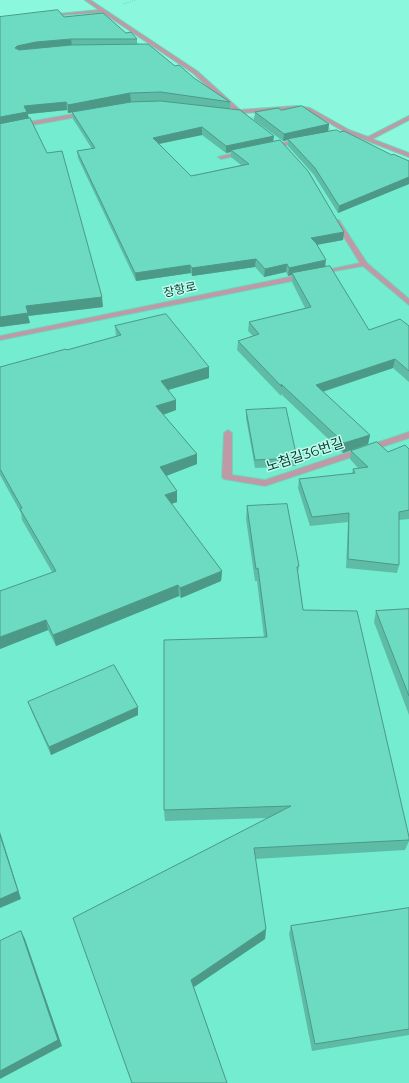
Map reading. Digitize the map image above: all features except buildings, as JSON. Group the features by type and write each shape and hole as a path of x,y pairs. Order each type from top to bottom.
{"street":[{"path":"87,0 195,72 238,114 252,123"},
{"path":"47,16 102,11"},
{"path":"147,49 160,49"},
{"path":"238,114 270,109 297,108 310,110 347,130 409,155"},
{"path":"0,129 25,126 94,112"},
{"path":"368,139 409,118"},
{"path":"336,133 347,130"},
{"path":"266,148 309,138"},
{"path":"275,140 286,150"},
{"path":"221,157 251,151"},
{"path":"332,213 364,264 409,303"},
{"name":"장항로","path":"0,338 364,264"},
{"name":"노첨길36번길","path":"228,433 227,477 265,483 409,435"}],"shaded area":[{"path":"97,13 147,49 227,113 246,118 273,112 320,121 336,133 409,163 409,1083 0,1083 0,22"}]}
